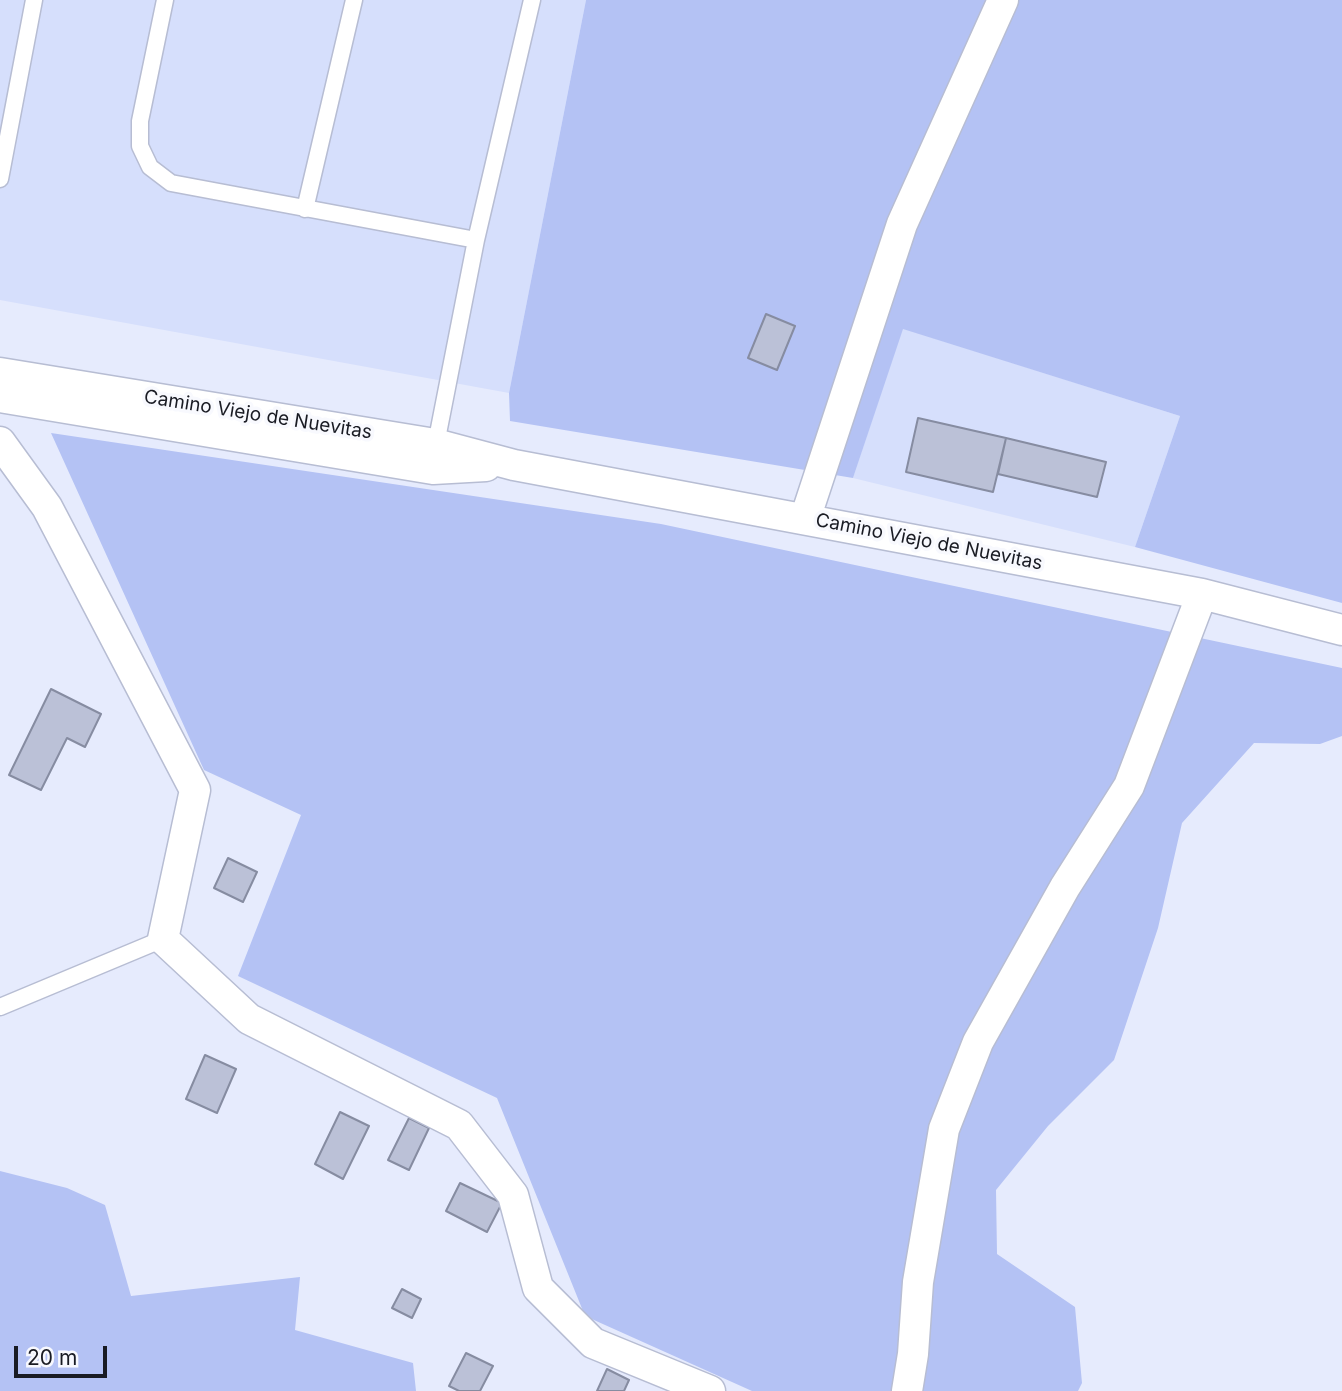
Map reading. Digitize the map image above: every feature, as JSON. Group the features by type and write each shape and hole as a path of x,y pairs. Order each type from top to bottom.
{"street":[{"path":"805,519 902,224 1003,0"},
{"name":"Camino Viejo de Nuevitas","path":"0,373 434,457"},
{"name":"Camino Viejo de Nuevitas","path":"0,397 434,457 514,465 1202,594 1342,630"},
{"path":"0,442 47,507 195,790 163,939 249,1019 459,1125 513,1195 538,1288 593,1343 710,1391"},
{"path":"907,1391 913,1354 918,1282 944,1129 978,1042 1065,887 1129,786 1202,594"}],"lane":[{"path":"0,179 3,147 34,0"},
{"path":"165,0 140,121 140,146 150,167 171,183 476,240"},
{"path":"305,209 354,0"},
{"path":"434,457 476,240 532,0"},
{"path":"0,1007 163,939"}],"shaded area":[{"path":"0,0 586,0 509,393 0,300"},
{"path":"586,0 1342,0 1342,603 1135,547 1180,416 903,329 853,478 510,421 509,393"},
{"path":"902,328 1180,416 1135,547 853,478"},
{"path":"51,433 661,524 1342,668 1342,736 1320,744 1254,743 1182,823 1158,928 1114,1060 1048,1126 996,1190 997,1254 1075,1307 1082,1383 1078,1391 752,1391 585,1316 497,1098 238,976 301,815 204,770"},
{"path":"0,1171 67,1188 105,1205 131,1296 300,1277 295,1330 413,1363 416,1391 0,1391"}],"building":[{"path":"766,314 795,326 777,370 748,358"},
{"path":"918,418 1006,438 993,492 906,472"},
{"path":"1006,438 1106,462 1097,497 998,474"},
{"path":"51,689 101,714 85,747 67,738 41,790 9,775"},
{"path":"228,858 257,872 243,902 214,888"},
{"path":"205,1055 236,1069 217,1113 186,1099"},
{"path":"340,1112 369,1126 343,1179 315,1164"},
{"path":"409,1118 429,1128 409,1170 388,1160"},
{"path":"460,1183 502,1203 487,1232 446,1211"},
{"path":"402,1289 421,1299 412,1318 392,1308"},
{"path":"466,1353 493,1366 480,1391 459,1391 449,1386"},
{"path":"607,1369 629,1380 624,1391 597,1391"}]}
